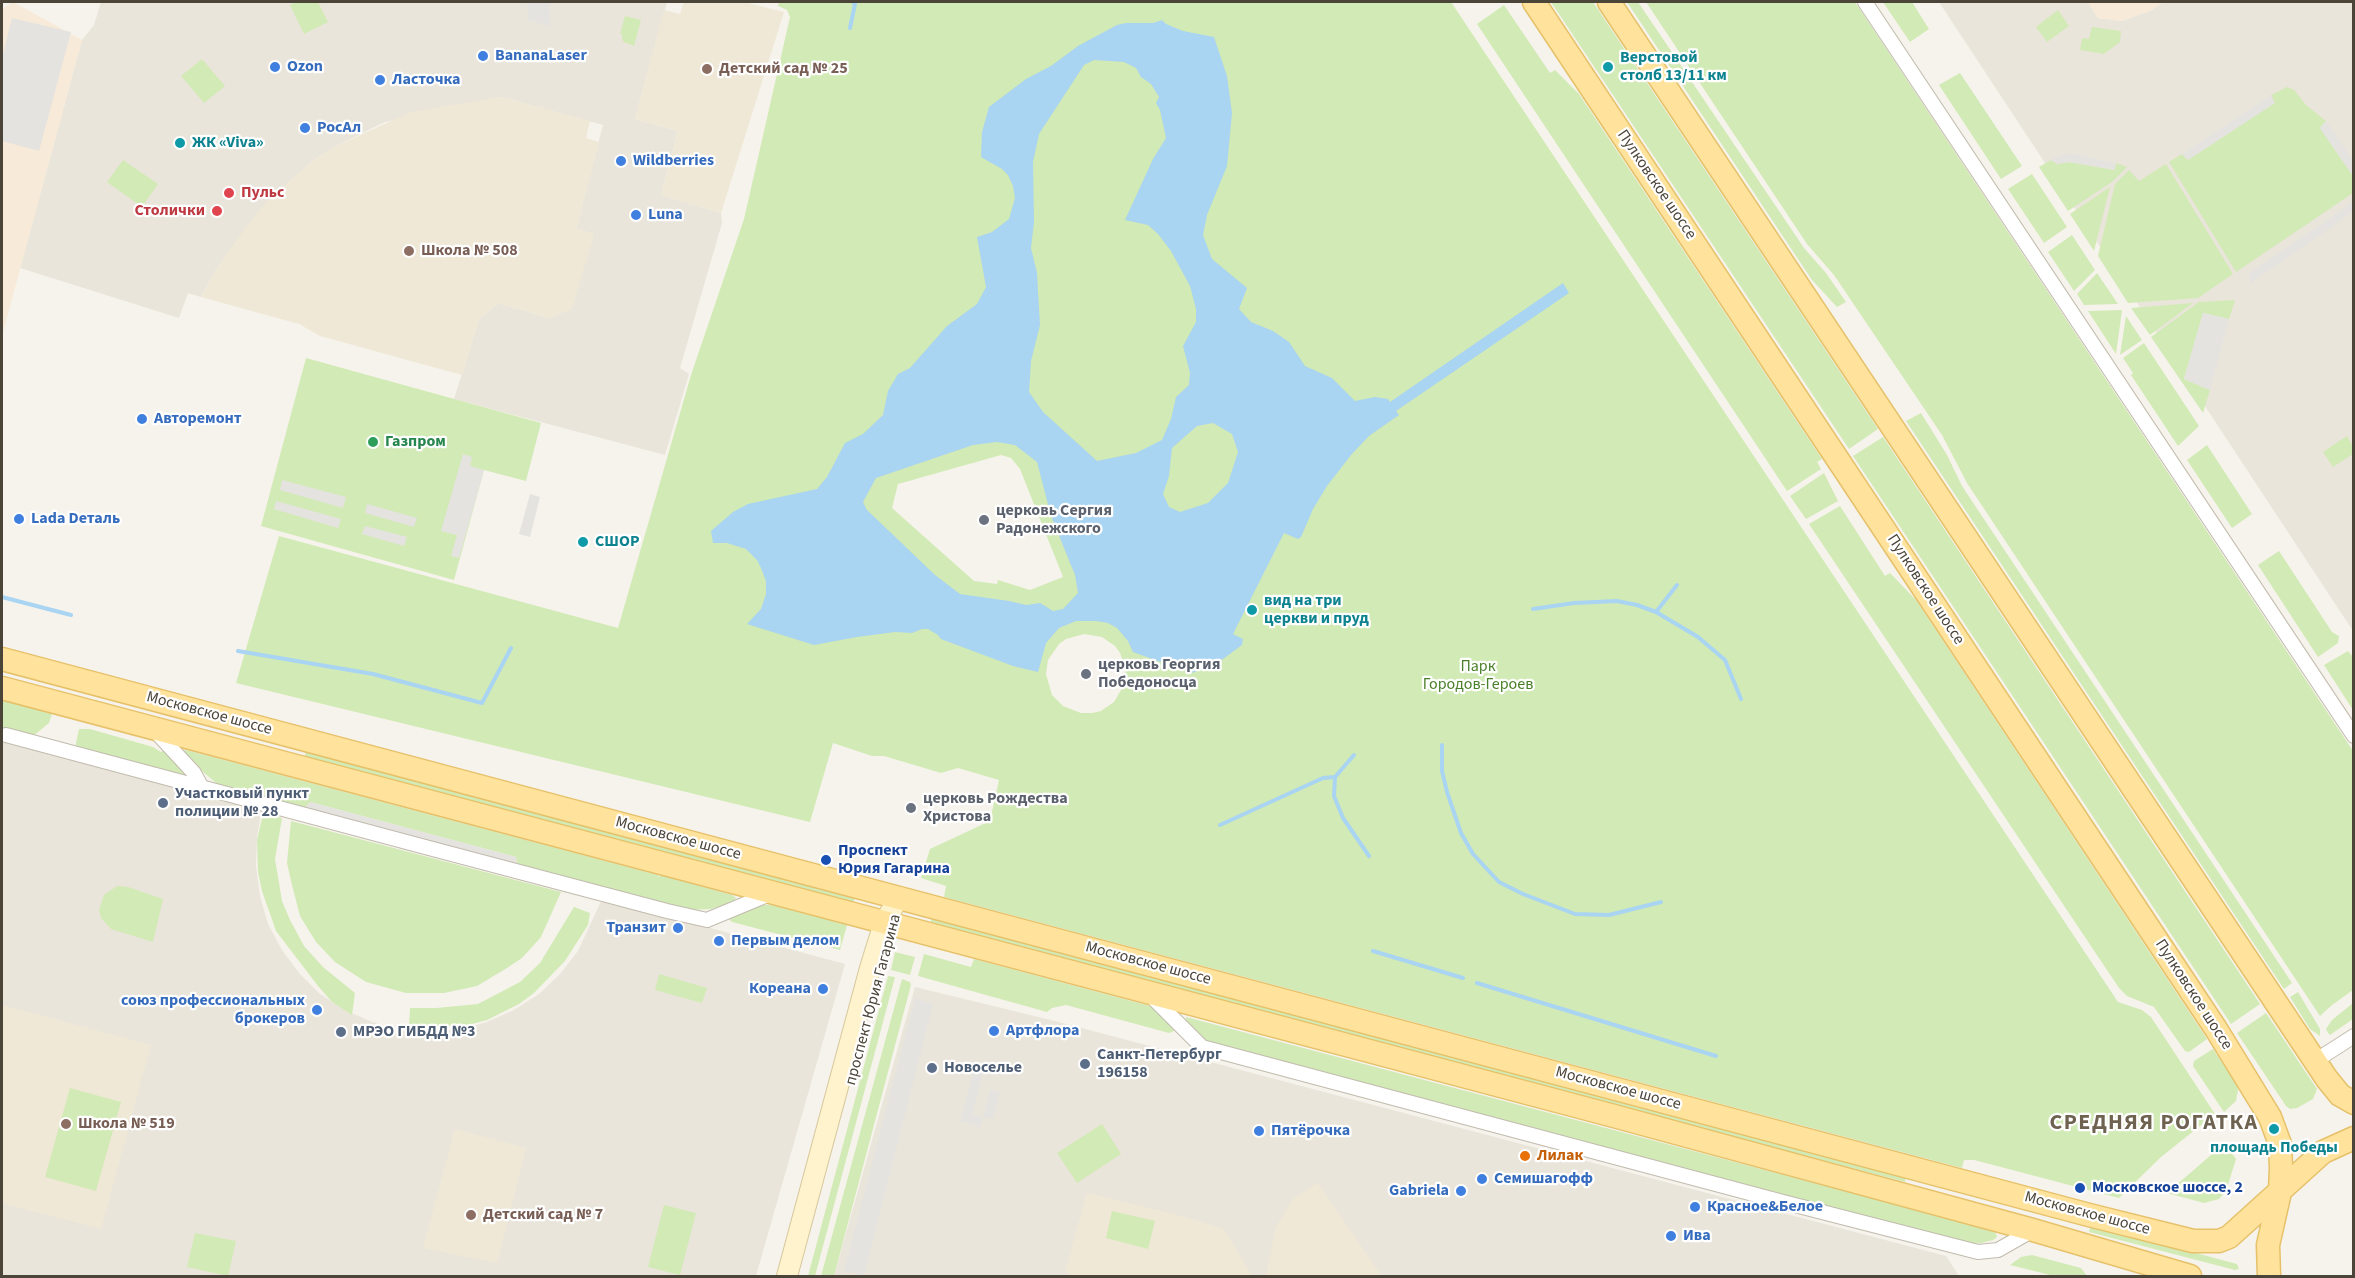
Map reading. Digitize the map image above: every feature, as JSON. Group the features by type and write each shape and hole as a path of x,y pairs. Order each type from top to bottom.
{"main road":[{"name":"Пулковское шоссе","path":"1534,2 2221,1037 2276,1128 2280,1144 2280,1192"},
{"path":"1609,2 2315,1061 2340,1095 2354,1103"},
{"name":"Московское шоссе","path":"2,659 2151,1231 2207,1242 2219,1241 2238,1231 2280,1192"},
{"name":"Московское шоссе","path":"2,688 1923,1200 2190,1276"},
{"name":"проспект Юрия Гагарина","path":"788,1276 899,897"},
{"name":"проспект Юрия Гагарина","path":"801,1276 882,971 890,925"},
{"path":"2269,1276 2268,1245 2280,1192 2323,1152 2354,1137"},
{"path":"1923,1200 1929,1172"}],"street":[{"path":"1865,2 2354,736"},
{"path":"155,730 194,773 201,786"},
{"path":"6,735 706,920 772,893"},
{"path":"1148,993 1202,1047 1213,1050 1978,1252 1998,1250 2033,1230"},
{"path":"2315,1061 2354,1036"}],"shaded area":[{"path":"13,2 82,40 2,336 2,9"},
{"path":"101,2 667,2 635,119 678,131 661,195 721,213 722,223 680,368 689,374 665,455 454,399 479,319 498,303 550,318 594,234 576,229 603,125 501,97 385,122 334,147 314,160 270,199 217,268 201,297 188,293 179,318 20,268 82,40 94,25"},
{"path":"527,2 549,2 550,26 528,20"},
{"name":"Детский сад № 25","path":"684,2 744,2 784,12 721,213 661,195 678,131 635,119 664,10 680,14"},
{"path":"1939,2 2088,2 2098,18 2122,21 2152,10 2163,2 2353,2 2353,631"},
{"path":"2088,2 2163,2 2152,10 2122,21 2098,18"},
{"path":"12,18 71,32 39,151 2,141 2,58"},
{"path":"2271,95 2275,103 2188,160 2182,154"},
{"name":"Школа № 508","path":"501,97 590,121 586,138 599,142 576,229 594,234 572,309 550,318 498,303 479,319 462,375 320,336 299,324 201,297 217,268 269,199 314,160 334,147 411,112"},
{"path":"2326,121 2353,161 2353,176 2320,128"},
{"path":"2074,154 2116,163 2115,170 2069,162 2057,164 2051,160 2061,155"},
{"path":"2353,202 2353,212 2251,283 2248,274"},
{"path":"2203,313 2229,319 2210,390 2184,379"},
{"path":"463,454 472,457 470,466 484,470 459,558 451,556 457,535 441,531"},
{"path":"282,480 346,497 343,508 280,490"},
{"path":"530,494 540,497 530,537 519,534"},
{"path":"276,501 341,519 338,528 274,509"},
{"path":"367,504 417,518 414,527 365,513"},
{"path":"365,526 407,537 404,546 362,534"},
{"path":"2,740 262,808 257,837 256,866 260,896 268,924 282,950 299,973 320,994 345,1010 372,1022 400,1030 430,1032 459,1030 487,1022 514,1010 539,994 560,974 578,951 602,899 845,964 756,1276 2,1276"},
{"path":"310,802 516,857 517,865 304,809"},
{"path":"915,987 1055,1021 1946,1256 1959,1276 834,1276"},
{"path":"915,998 933,1004 864,1276 844,1271"},
{"name":"Школа № 519","path":"2,1005 151,1045 101,1229 2,1203"},
{"path":"975,1066 984,1068 973,1111 974,1115 983,1117 980,1127 960,1121"},
{"path":"990,1090 1000,1092 993,1119 983,1117"},
{"name":"Детский сад № 7","path":"455,1129 526,1148 497,1263 423,1248"},
{"path":"1318,1183 1382,1276 1266,1276 1276,1227 1293,1199"},
{"path":"1087,1193 1178,1215 1224,1229 1252,1276 1069,1276 1066,1269"}],"green space":[{"path":"297,2 318,2 328,22 304,34 290,5"},
{"name":"Парк Городов-Героев","path":"779,2 1451,2 2118,1002 2142,1010 2151,1017 2215,1114 2161,1157 2119,1198 1974,1160 1964,1160 1962,1168 944,897 946,886 921,878 930,849 990,821 999,780 958,768 941,773 884,756 872,756 833,743 810,822 236,683 279,536 618,628 691,375 744,219 790,17 787,10 778,6","holes":["1001,455 1011,458 1020,469 1063,577 1030,590 998,580 997,584 974,581 892,508 898,484","1084,634 1102,637 1115,646 1126,669 1124,685 1114,702 1101,711 1092,713 1081,713 1063,706 1052,695 1046,674 1048,660 1059,644 1066,639"]},
{"path":"1551,2 1593,2 1878,429 1849,449"},
{"path":"1627,2 1638,2 1804,248 1826,273 1846,302 1837,307 1812,280"},
{"path":"1646,2 1855,2 2353,751 2353,990 2320,1016 1967,483 1942,435 1834,275 1807,244"},
{"path":"1883,2 1912,2 1929,29 1910,42"},
{"path":"1504,5 1550,73 1555,70 1579,94 1822,459 1817,462 1821,469 1787,491 1477,24"},
{"path":"2058,10 2069,26 2047,42 2036,27"},
{"path":"625,16 641,20 634,46 624,42 620,34"},
{"path":"2092,27 2121,31 2120,42 2104,54 2080,50 2082,38 2089,39"},
{"path":"202,59 225,86 204,103 181,76"},
{"path":"1960,73 2022,166 2001,179 1939,85"},
{"path":"2287,87 2294,90 2306,105 2326,121 2320,128 2353,176 2353,193 2236,272 2169,162 2182,154 2188,160 2274,103 2271,95"},
{"path":"123,160 158,184 142,207 107,182"},
{"path":"2051,160 2057,164 2069,162 2114,170 2116,163 2127,167 2112,182 2068,211 2039,167"},
{"path":"2166,164 2233,274 2198,298 2128,303 2098,256 2115,184 2129,170 2139,181"},
{"path":"2032,174 2067,227 2044,243 2008,189"},
{"path":"2110,187 2094,251 2070,214"},
{"path":"2072,235 2095,270 2074,291 2048,252"},
{"path":"2097,273 2118,304 2084,305 2077,294"},
{"path":"2235,300 2229,319 2203,313 2184,379 2210,390 2203,413 2151,337 2199,302"},
{"path":"2193,303 2150,335 2131,308"},
{"path":"2122,310 2116,354 2088,311"},
{"path":"2126,316 2142,340 2120,355"},
{"path":"2144,343 2199,426 2178,446 2131,375 2133,373 2123,358"},
{"path":"306,358 541,423 526,481 484,470 454,580 261,526"},
{"path":"1921,413 1947,455 1962,486 2292,983 2284,989 1906,421"},
{"path":"2347,436 2353,447 2353,454 2333,467 2323,452"},
{"path":"1883,437 2260,1004 2231,1024 1853,456"},
{"path":"2207,445 2252,514 2232,528 2187,460"},
{"path":"1824,473 1838,501 1806,519 1790,496"},
{"path":"1840,506 1885,576 1890,573 1916,600 2207,1039 2189,1052 2185,1051 2154,1007 2127,996 2119,988 1809,524"},
{"path":"2279,551 2332,632 2339,636 2338,643 2318,657 2258,565"},
{"path":"2348,651 2353,657 2353,710 2324,665"},
{"path":"2,700 52,714 49,723 32,737 2,729"},
{"path":"79,729 90,729 153,747 161,752 165,749 190,777 75,748"},
{"path":"186,750 658,875 658,877 661,875 736,898 733,902 711,909 689,910 517,865 516,857 310,802 304,809 221,787 184,756 182,751"},
{"path":"306,751 855,897 853,904 304,758"},
{"path":"263,814 282,818 275,859 282,901 290,920 304,946 323,967 355,993 352,1015 332,1002 276,931 258,872 257,840"},
{"path":"291,821 561,892 541,937 522,958 507,968 477,986 444,993 406,993 366,982 335,962 316,942 300,916 287,863"},
{"path":"117,886 128,887 163,899 153,942 111,929 101,918 99,910 104,895"},
{"path":"761,905 771,905 847,925 840,950 732,922 726,917"},
{"path":"574,907 590,913 588,925 565,961 534,993 519,1004 487,1020 468,1025 409,1027 410,1008 478,1004 520,982 540,963"},
{"path":"932,918 1906,1176 1905,1182 930,924"},
{"path":"895,952 915,957 910,975 891,970"},
{"path":"924,954 971,967 974,959 1150,1006 1174,1026 1174,1031 1169,1033 1066,1005 1052,1008 1047,1012 918,976"},
{"path":"659,974 707,988 702,1003 655,990"},
{"path":"888,976 895,977 815,1276 808,1276"},
{"path":"902,979 910,982 911,985 834,1276 821,1276"},
{"path":"2298,992 2320,1029 2320,1036 2310,1029 2290,997"},
{"path":"2353,1003 2353,1019 2330,1035 2326,1029 2332,1020"},
{"path":"2266,1013 2317,1089 2313,1099 2297,1108 2290,1109 2286,1106 2237,1033"},
{"path":"1186,1017 1995,1231 1997,1237 1981,1243 1960,1243 1206,1041 1186,1022"},
{"path":"2213,1049 2238,1090 2236,1101 2224,1112 2193,1066 2194,1061"},
{"path":"70,1088 121,1102 96,1191 45,1177"},
{"path":"1102,1124 1121,1154 1077,1183 1057,1153"},
{"path":"2225,1143 2236,1159 2226,1191 2219,1199 2204,1203 2167,1193"},
{"path":"664,1205 696,1213 680,1275 648,1267"},
{"path":"1112,1211 1155,1221 1148,1249 1106,1238"},
{"path":"2091,1225 2237,1264 2239,1269 2235,1270 2089,1232"},
{"path":"195,1233 236,1241 228,1276 187,1267"},
{"path":"2032,1255 2081,1268 2087,1276 2054,1276 2010,1265 2021,1257"}],"water":[{"path":"1162,20 1183,31 1214,37 1227,76 1232,113 1227,166 1207,215 1203,235 1212,259 1247,288 1239,309 1251,322 1273,331 1289,342 1305,366 1332,378 1355,401 1375,397 1388,399 1390,402 1563,283 1569,293 1396,411 1399,415 1369,436 1327,486 1313,509 1301,537 1298,539 1284,533 1233,634 1243,639 1242,645 1212,667 1191,673 1133,652 1128,641 1117,628 1108,623 1096,621 1076,621 1059,628 1046,643 1038,672 1013,666 941,639 928,629 912,633 895,632 857,637 814,645 747,624 761,609 766,594 766,581 761,568 757,560 746,549 727,543 713,543 711,531 733,512 748,504 817,489 827,477 845,443 863,434 883,415 888,391 898,374 910,368 947,326 977,304 986,287 977,237 992,232 1009,219 1015,198 1008,175 981,157 982,132 989,107 1026,79 1051,66 1078,46 1117,25 1153,23","holes":["1094,60 1124,62 1136,68 1141,77 1151,84 1159,97 1156,103 1160,110 1166,138 1153,159 1125,220 1148,225 1158,234 1171,251 1190,286 1196,309 1196,322 1183,346 1190,373 1189,385 1176,397 1171,419 1162,440 1136,453 1097,461 1043,412 1029,392 1031,361 1040,325 1037,273 1031,248 1034,222 1033,162 1039,134 1084,65","1213,423 1232,434 1238,452 1228,483 1208,503 1180,512 1169,507 1163,494 1169,476 1172,448 1197,426","997,442 1015,445 1037,462 1051,516 1075,575 1078,593 1063,609 1053,611 1040,603 1026,605 960,594 935,575 867,510 863,502 876,478 973,445"]}],"waterway":[{"path":"850,28 855,4 853,2"},
{"path":"1656,612 1677,585"},
{"path":"2,597 71,615"},
{"path":"1533,609 1574,603 1617,601 1656,612 1698,637 1725,660 1741,699"},
{"path":"238,651 373,674 482,703 511,648"},
{"path":"1442,745 1442,771 1461,833 1473,854 1499,882 1575,914 1609,915 1661,902"},
{"path":"1354,755 1335,777 1334,796 1343,818 1369,856"},
{"path":"1220,825 1323,778 1335,777"},
{"path":"1373,951 1463,978"},
{"path":"1477,983 1716,1056"}],"place":[{"name":"BananaLaser","path":"483,56"},
{"name":"Ozon","path":"275,67"},
{"name":"Верстовой столб 13/11 км","path":"1608,67"},
{"name":"Детский сад № 25","path":"707,69"},
{"name":"Ласточка","path":"380,80"},
{"name":"РосАл","path":"305,128"},
{"name":"ЖК «Viva»","path":"180,143"},
{"name":"Wildberries","path":"621,161"},
{"name":"Пульс","path":"229,193"},
{"name":"Столички","path":"217,211"},
{"name":"Luna","path":"636,215"},
{"name":"Школа № 508","path":"409,251"},
{"name":"Авторемонт","path":"142,419"},
{"name":"Газпром","path":"373,442"},
{"name":"Lada Dеталь","path":"19,519"},
{"name":"церковь Сергия Радонежского","path":"984,520"},
{"name":"СШОР","path":"583,542"},
{"name":"вид на три церкви и пруд","path":"1252,610"},
{"name":"церковь Георгия Победоносца","path":"1086,674"},
{"name":"Участковый пункт полиции № 28","path":"163,803"},
{"name":"церковь Рождества Христова","path":"911,808"},
{"name":"Проспект Юрия Гагарина","path":"826,860"},
{"name":"Транзит","path":"678,928"},
{"name":"Первым делом","path":"719,941"},
{"name":"Кореана","path":"823,989"},
{"name":"союз профессиональных брокеров","path":"317,1010"},
{"name":"Артфлора","path":"994,1031"},
{"name":"МРЭО ГИБДД №3","path":"341,1032"},
{"name":"Санкт-Петербург 196158","path":"1085,1064"},
{"name":"Новоселье","path":"932,1068"},
{"name":"Школа № 519","path":"66,1124"},
{"name":"площадь Победы","path":"2274,1129"},
{"name":"Пятёрочка","path":"1259,1131"},
{"name":"Лилак","path":"1525,1156"},
{"name":"Семишагофф","path":"1482,1179"},
{"name":"Московское шоссе, 2","path":"2080,1188"},
{"name":"Gabriela","path":"1461,1191"},
{"name":"Красное&Белое","path":"1695,1207"},
{"name":"Детский сад № 7","path":"471,1215"},
{"name":"Ива","path":"1671,1236"}],"district":[{"name":"СРЕДНЯЯ РОГАТКА","path":"2154,1124"}]}
